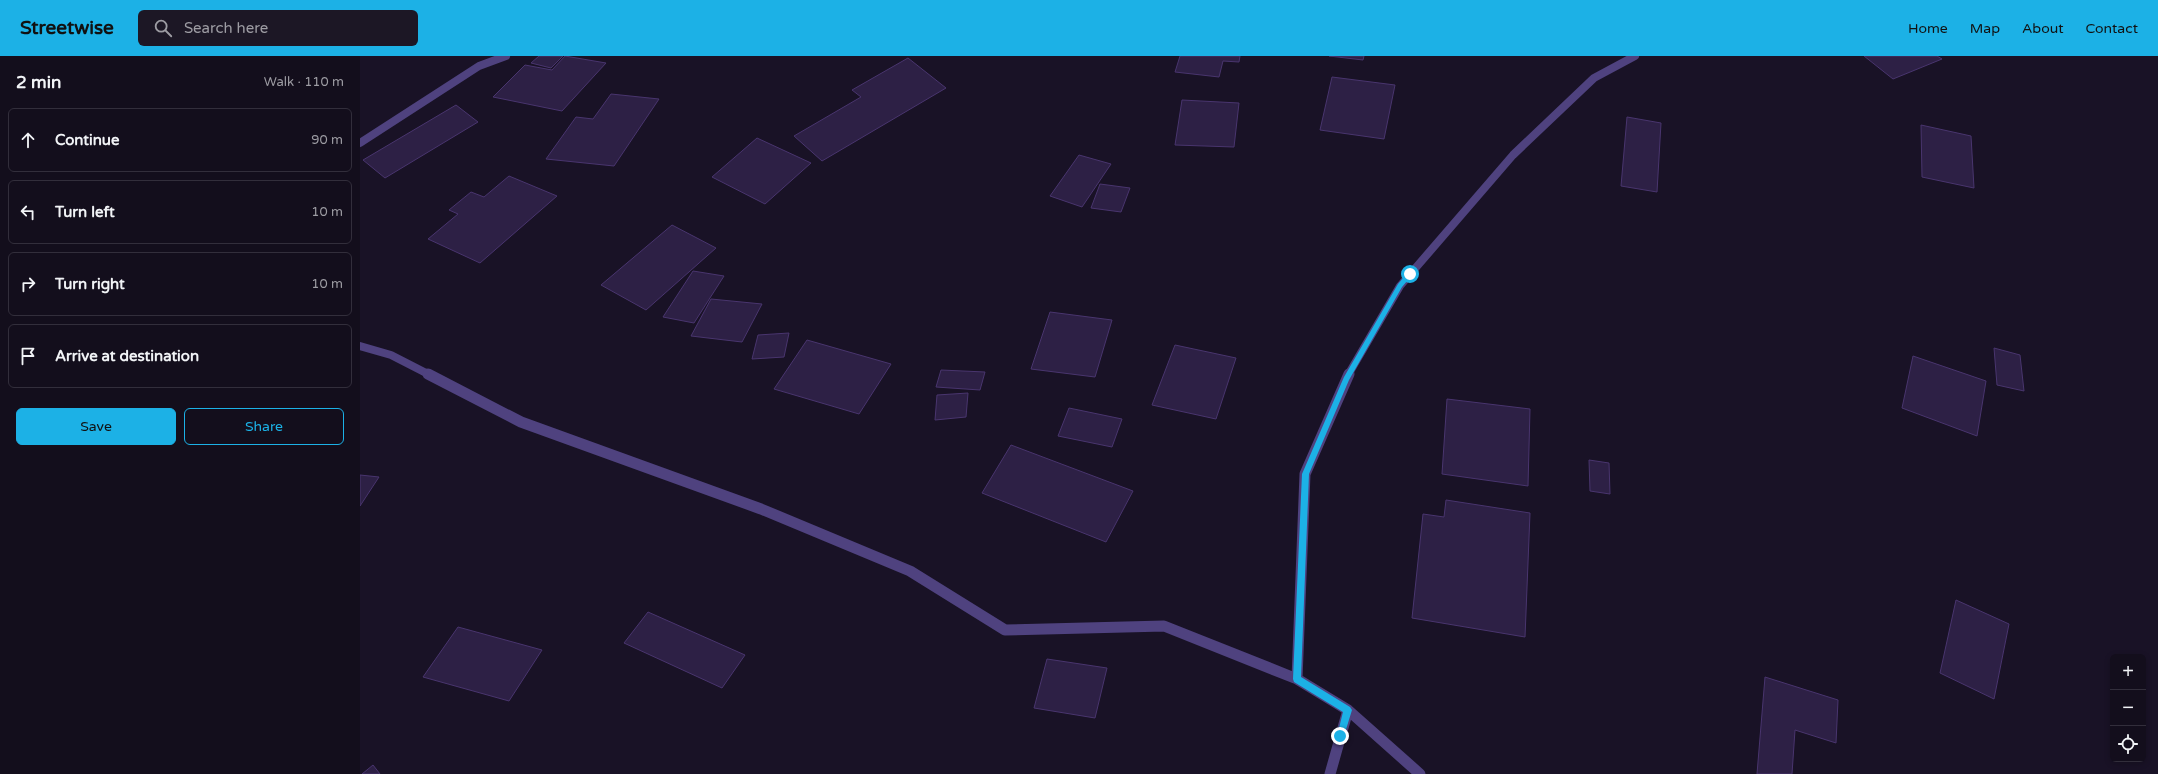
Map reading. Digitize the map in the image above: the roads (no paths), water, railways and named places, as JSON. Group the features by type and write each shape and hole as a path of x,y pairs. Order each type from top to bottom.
{"street":[{"path":"360,143 479,66 506,56"},
{"path":"1297,679 1305,474 1346,379 1400,286 1513,155 1594,78 1635,56"},
{"path":"360,346 392,355 521,422 761,509 910,571 1005,630 1164,626 1297,679 1348,710 1420,774"},
{"path":"1330,774 1348,710"}]}
